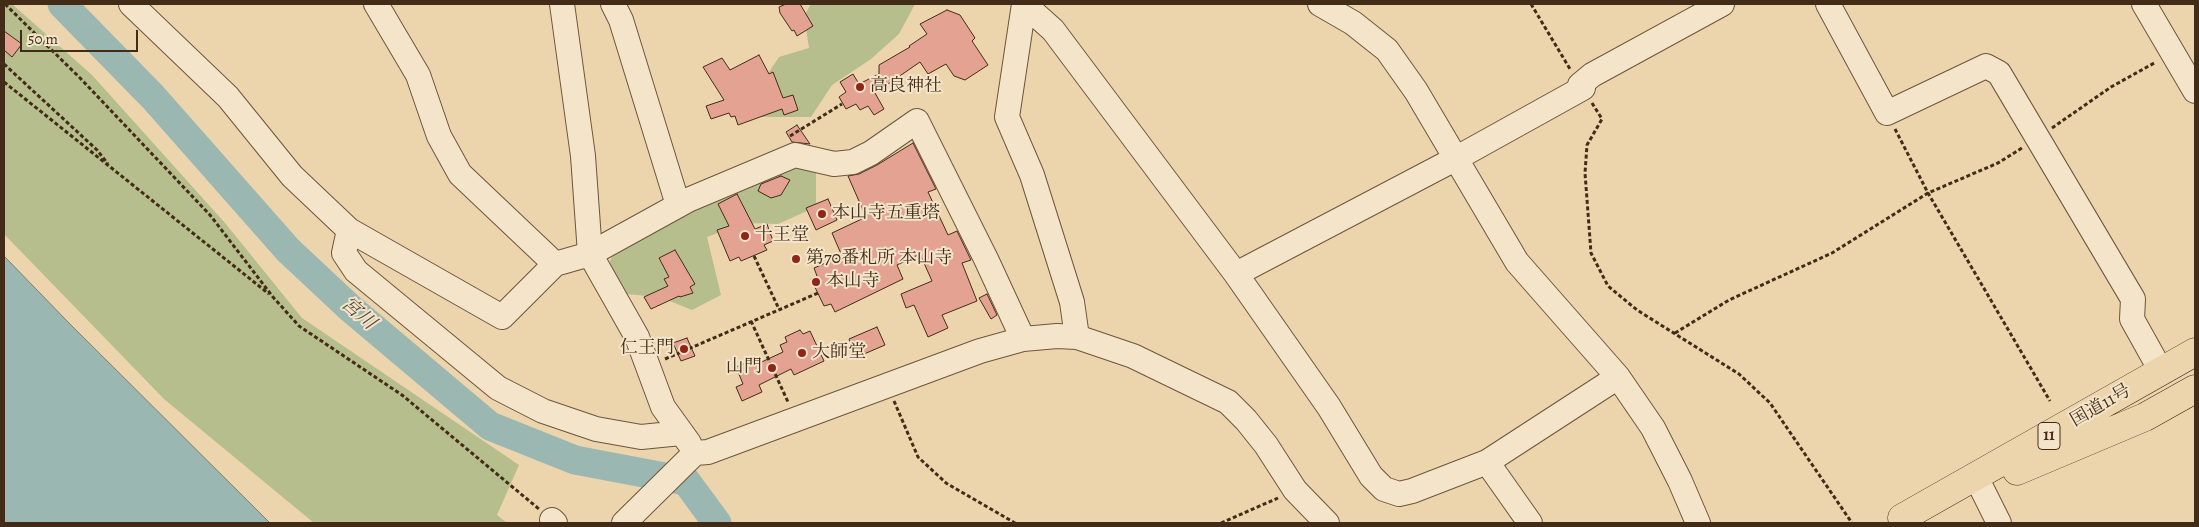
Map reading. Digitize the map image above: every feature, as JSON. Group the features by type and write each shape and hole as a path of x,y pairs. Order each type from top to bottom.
{"highway":[{"name":"国道11号","path":"1897,521 2195,352"},
{"name":"国道11号","path":"1897,521 2145,416 2195,390"}],"street":[{"path":"131,4 228,97 292,176 349,230 502,317 555,264 590,254 678,206 795,155 834,164 853,162 871,153 917,121 986,259 1023,339"},
{"path":"376,4 418,75 440,136 460,174 555,264"},
{"path":"562,4 583,156 590,254 637,337 663,407 693,456"},
{"path":"613,4 621,20 678,206"},
{"path":"1024,4 1053,30 1236,274 1329,407 1371,476 1384,489 1399,494 1412,491 1487,462 1618,378"},
{"path":"1024,4 1007,117 1032,175 1072,302 1077,337"},
{"path":"1320,4 1353,22 1387,50 1416,90 1517,262 1618,378 1653,428 1680,481 1698,523"},
{"path":"1236,274 1455,159 1581,86 1592,75 1722,4"},
{"path":"1828,4 1887,113 1986,66 1999,73 2133,299 2132,320 2161,371"},
{"path":"2144,4 2195,91"},
{"path":"349,230 344,252 356,271 498,388 543,411 596,430 641,437 681,434"},
{"path":"628,519 693,456 980,351 1023,339 1057,336 1077,337 1134,356 1228,402 1266,444 1295,490 1327,523"},
{"path":"1487,462 1530,523"},
{"path":"1981,487 1999,523"}],"path":[{"path":"4,4 81,79 210,216 273,297 299,326 402,395 553,522"},
{"path":"1531,4 1552,43 1602,119 1587,145 1586,164 1591,253 1608,286 1637,310 1739,374 1770,404 1852,523"},
{"path":"1675,333 1729,300 1832,253 1928,193 1998,163 2039,138 2111,87 2172,53"},
{"path":"4,64 97,150 112,168"},
{"path":"4,82 273,297"},
{"path":"1887,113 1928,193 2050,401"},
{"path":"754,256 779,309"},
{"path":"647,366 818,293"},
{"path":"751,321 796,419"},
{"path":"887,384 918,457 946,483 1015,523"},
{"path":"1221,523 1295,490"}],"green space":[{"path":"4,4 12,4 92,75 225,223 302,318 519,465 497,515 507,523 314,523 164,399 4,234"},
{"path":"811,4 915,4 899,34 871,59 832,85 811,117 761,117 755,93 779,57 809,48 804,16"},
{"path":"792,161 816,168 816,207 778,224 744,223 707,237 721,295 692,310 660,297 625,294 607,268 618,243"}],"water":[{"path":"4,256 69,323 270,523 4,523"}],"building":[{"path":"786,4 800,4 813,26 797,36 780,13 779,7"},
{"path":"947,10 960,15 975,38 972,41 988,65 965,80 954,76 946,64 928,74 920,62 875,93 884,109 874,115 868,106 860,110 856,104 846,109 839,97 846,92 840,82 853,74 859,84 879,74 879,65 910,47 927,34 920,24"},
{"path":"4,31 22,44 12,57 4,50"},
{"path":"759,55 769,74 773,72 783,98 793,95 798,110 784,115 782,109 738,125 735,116 731,117 729,113 711,119 706,106 724,100 703,67 722,58 730,70"},
{"path":"797,125 810,144 792,142 786,132"},
{"path":"913,143 936,189 928,192 948,235 957,231 971,260 962,263 977,301 942,315 948,328 928,337 914,305 906,308 901,294 932,281 920,254 897,265 903,279 835,312 831,304 824,306 811,279 817,276 814,268 842,256 832,233 866,217 848,176 859,174 877,165"},
{"path":"781,176 790,180 781,195 771,198 758,191 761,184"},
{"name":"十王堂","path":"737,194 755,229 767,224 773,241 764,245 767,250 741,261 739,257 730,261 717,230 729,226 718,204"},
{"name":"本山寺五重塔","path":"828,199 837,220 816,230 806,208"},
{"path":"675,250 695,284 690,287 693,293 679,296 651,309 644,297 668,286 664,279 669,277 659,258"},
{"path":"987,294 997,315 991,319 979,298"},
{"path":"877,327 885,345 857,357 849,339"},
{"path":"800,330 803,334 810,331 824,361 794,375 791,369 759,385 762,392 742,401 736,387 743,384 736,367 750,361 753,366 783,352 780,345 787,342 785,337"},
{"name":"仁王門","path":"687,338 695,356 681,361 673,343"}],"waterway":[{"name":"宮川","path":"62,4 153,97 288,250 350,308 490,426 575,460 686,481 717,523"}],"place":[{"name":"高良神社","path":"860,87"},
{"name":"本山寺五重塔","path":"822,214"},
{"name":"十王堂","path":"745,236"},
{"name":"第70番札所 本山寺","path":"796,259"},
{"name":"本山寺","path":"816,282"},
{"name":"仁王門","path":"684,349"},
{"name":"大師堂","path":"802,353"},
{"name":"山門","path":"772,368"}]}
